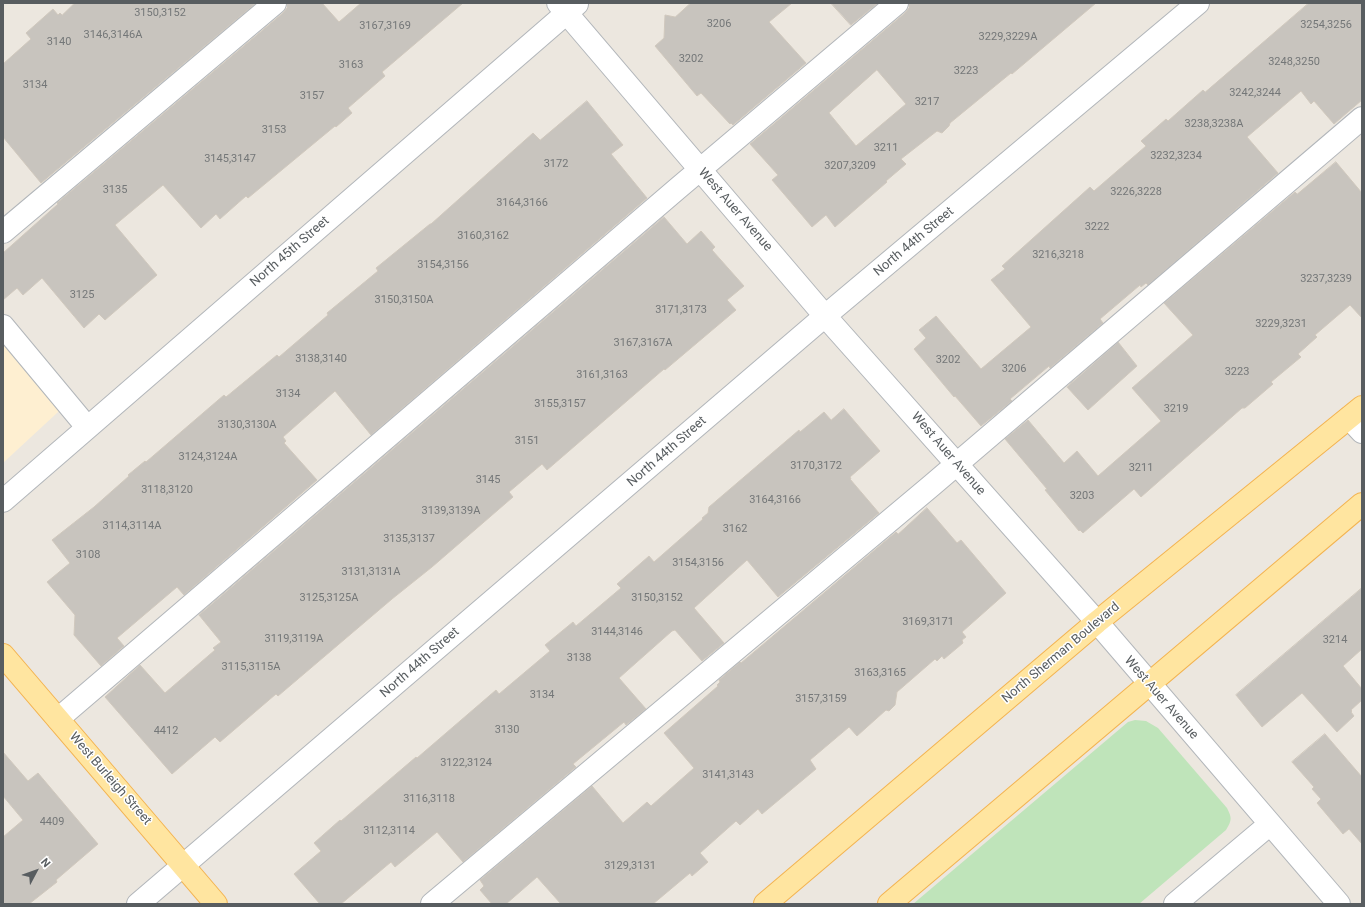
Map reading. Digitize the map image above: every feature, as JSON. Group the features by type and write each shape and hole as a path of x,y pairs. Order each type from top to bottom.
{"main road":[{"name":"North Sherman Boulevard","path":"765,904 1096,622 1358,419"},
{"path":"889,904 1362,504"},
{"name":"West Burleigh Street","path":"3,655 216,904"}],"street":[{"path":"3,232 275,3"},
{"path":"58,719 700,169 897,3"},
{"name":"North 44th Street","path":"138,904 826,316 1198,3"},
{"name":"West Auer Avenue","path":"568,6 700,169 826,316 1096,622 1339,904"},
{"name":"North 45th Street","path":"3,501 568,6"},
{"path":"432,904 956,464 1362,118"},
{"path":"3,326 87,427"},
{"path":"1175,904 1270,824"}],"shaded area":[{"path":"3,321 71,400 3,463"}],"green space":[{"path":"1135,720 1146,721 1158,728 1227,808 1231,819 1226,830 1139,904 913,904 1128,722"}],"building":[{"path":"75,3 256,3 41,183 3,137 3,64 31,39 26,33 53,9 58,15 60,13 62,15"},
{"path":"287,3 322,3 339,22 361,3 463,3 382,72 385,76 348,108 352,113 248,198 246,196 220,219 216,214 201,228 163,185 115,225 157,275 105,320 99,314 84,328 42,278 23,295 17,288 3,300 3,253 58,204 57,203 283,13 287,8"},
{"path":"691,3 792,3 769,22 806,63 733,125 731,123 730,124 701,93 697,96 655,46 664,38 665,15 675,17"},
{"path":"831,3 878,3 851,25"},
{"path":"909,3 1096,3 1012,74 1011,73 950,123 942,133 937,131 901,159 906,164 835,227 826,215 812,227 772,180 778,175 750,144 909,8","holes":["877,70 906,104 856,146 829,113"]},
{"path":"1309,3 1362,3 1362,100 1334,124 1314,101 1311,104 1301,91 1247,137 1278,173 1148,285 1146,283 1141,287 1140,285 1100,319 1103,323 1050,368 1049,366 1010,399 1012,401 981,426 955,396 954,397 914,349 926,338 919,330 936,316 981,369 1031,327 991,280 1005,269 1002,266 1090,187 1094,191 1146,146 1141,141 1166,119 1168,121 1203,90 1205,92"},
{"path":"587,101 623,145 611,154 647,198 371,435 335,391 283,437 286,441 284,443 317,480 184,595 177,587 117,638 124,646 101,666 74,635 75,615 47,582 70,563 52,540 94,507 129,476 128,475 145,461 146,462 224,395 226,397 277,355 279,357 328,315 327,313 378,271 376,268 431,224 533,133 540,140"},
{"path":"1336,162 1362,193 1362,318 1350,305 1315,335 1317,337 1298,354 1301,357 1271,382 1273,384 1245,408 1242,408 1141,497 1134,489 1083,533 1080,530 1079,531 1045,490 1047,489 1005,439 1028,420 1064,463 1077,451 1098,476 1161,421 1132,388 1193,335 1164,303 1295,192 1297,194"},
{"path":"664,217 687,244 701,231 715,247 712,250 744,286 727,300 736,310 665,370 664,369 547,470 542,464 509,492 513,497 278,696 276,694 220,742 215,737 172,774 105,697 140,665 165,693 215,650 213,648 221,642 199,615"},
{"path":"1118,342 1137,366 1088,410 1067,387"},
{"path":"844,409 880,451 850,477 850,479 879,513 778,597 747,560 694,608 724,643 702,661 675,630 672,631 619,678 646,709 626,725 624,722 573,764 576,767 463,862 437,832 395,867 391,862 341,904 320,904 294,874 321,851 314,843 416,757 417,758 496,690 499,694 550,651 545,645 573,622 576,626 621,588 617,584 649,556 654,562 703,519 702,518 708,513 709,507 799,430 800,432 824,412 831,420"},
{"path":"927,508 957,543 961,540 1006,593 962,632 966,637 962,640 963,643 944,659 942,656 937,661 935,659 897,692 895,705 889,711 886,710 857,736 849,727 810,760 816,769 762,814 758,809 740,825 736,821 700,853 708,862 692,876 690,873 653,904 561,904 537,877 506,904 492,904 480,890 484,886 480,880 592,786 623,823 647,802 651,806 694,768 664,733 718,686 717,685 720,682 719,680 740,662 741,663 896,532 898,534"},
{"path":"1362,588 1362,649 1343,666 1362,689 1362,700 1351,710 1354,716 1337,732 1302,693 1262,727 1236,695"},
{"path":"1325,734 1362,777 1362,844 1349,829 1343,834 1317,803 1321,799 1312,789 1314,787 1292,762"},
{"path":"3,752 28,781 38,773 98,844 56,880 57,882 29,904 3,904 3,837 23,820 3,796"}]}
